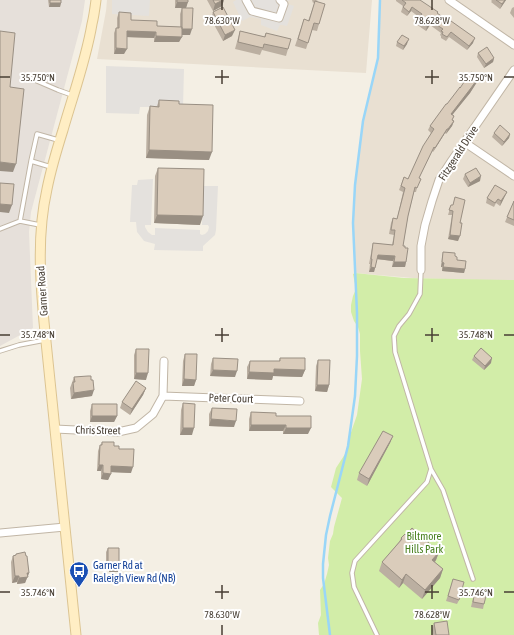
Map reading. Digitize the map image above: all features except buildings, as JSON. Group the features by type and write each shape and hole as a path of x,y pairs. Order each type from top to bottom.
{"main road":[{"name":"Garner Road","path":"76,635 40,275 40,246 47,188 91,31 96,0"}],"street":[{"path":"246,0 252,11 279,18 284,4 280,0"},
{"path":"449,0 514,45"},
{"name":"Fitzgerald Drive","path":"421,270 421,246 425,225 439,180 514,70"},
{"path":"464,142 514,176"},
{"name":"Chris Street","path":"55,429 118,432 136,428 153,414 163,396 164,361"},
{"name":"Peter Court","path":"163,396 300,401"},
{"path":"0,533 65,527"}],"lane":[{"path":"23,75 73,96"},
{"path":"20,221 30,161 37,134 60,140"},
{"path":"30,161 52,167"},
{"path":"0,229 20,221 42,225"},
{"path":"421,270 420,294 394,336 395,352 431,469 443,490 473,579"},
{"path":"0,351 46,339"},
{"path":"377,635 354,587 352,573 355,562 427,482 431,469"}],"shaded area":[{"path":"0,0 85,0 82,21 31,212 29,232 33,328 0,346"},
{"path":"107,0 372,0 366,73 97,59"},
{"path":"112,0 150,0 149,16 112,14"},
{"path":"236,0 290,0 288,1 288,4 294,6 287,26 280,25 277,31 261,25 261,19 250,17 242,21 233,2"},
{"path":"380,0 514,0 514,281 413,278 355,273 353,223 355,185 363,121 378,58"},
{"path":"106,66 184,69 183,107 140,107 139,114 106,113"},
{"path":"153,179 151,225 145,225 148,232 152,235 155,235 155,228 200,230 200,234 205,234 209,227 208,225 202,225 203,186 218,186 215,235 203,246 203,251 154,250 155,244 144,241 137,232 136,222 130,222 132,185 137,185 138,180"}],"green space":[{"name":"Biltmore Hills Park","path":"353,274 404,278 514,280 514,635 319,635 318,623 321,615 320,590 324,584 327,574 330,541 342,498 331,487 336,468 347,451 348,441 357,415 362,379 360,334 351,312 351,305 356,289"}],"waterway":[{"path":"330,635 323,578 323,564 326,535 348,446 355,396 357,356 357,313 353,223 355,185 363,121 378,58 380,0"}],"place":[{"name":"Garner Rd at Raleigh View Rd (NB)","path":"79,588"}]}
